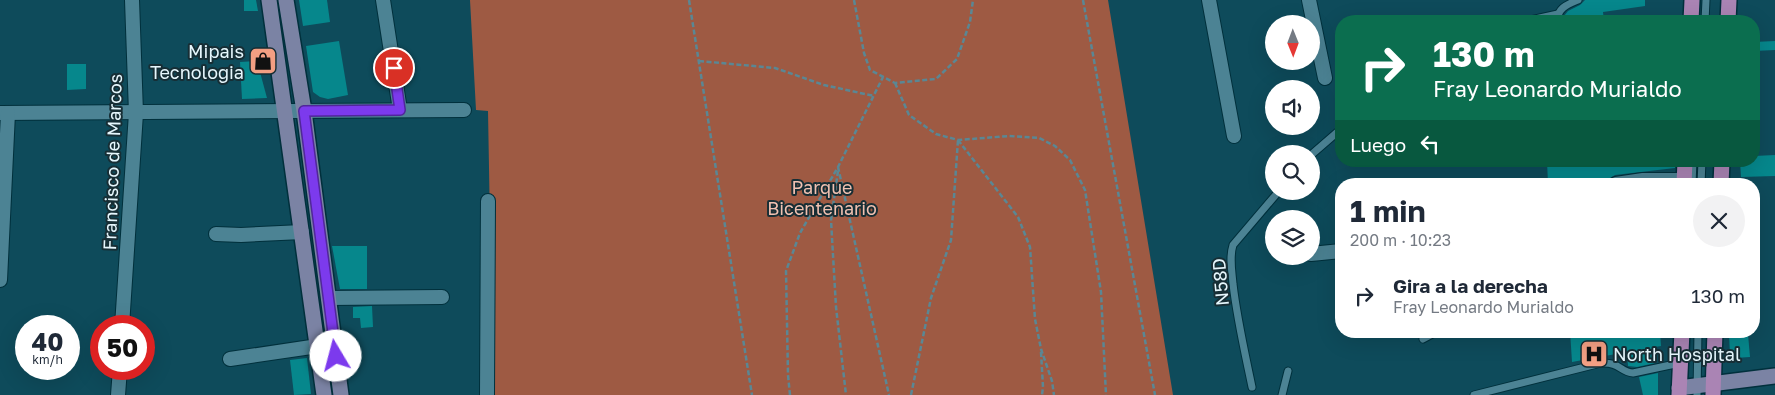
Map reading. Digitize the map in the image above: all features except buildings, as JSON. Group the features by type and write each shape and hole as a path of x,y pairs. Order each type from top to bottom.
{"main road":[{"path":"269,0 324,395"},
{"path":"286,0 304,111 341,395"},
{"path":"1691,15 1692,0"},
{"path":"1729,15 1730,0"},
{"path":"1682,338 1680,363 1687,391 1713,389 1775,376"},
{"path":"1713,389 1715,338"}],"street":[{"name":"Francisco de Marcos","path":"123,315 136,112 132,0"},
{"path":"383,0 400,110"},
{"path":"1209,0 1234,136"},
{"path":"1309,0 1325,78"},
{"path":"0,280 4,113 464,110"},
{"path":"487,395 488,201"},
{"path":"216,234 241,236 302,232"},
{"path":"1320,253 1335,252"},
{"path":"328,298 442,297"},
{"path":"230,359 318,346"},
{"path":"118,395 119,380"}],"lane":[{"path":"1558,15 1561,9 1578,0"},
{"path":"1696,15 1697,0"},
{"path":"1705,15 1706,0"},
{"path":"1320,147 1335,134"},
{"name":"N58D","path":"1252,387 1236,305 1230,259 1233,246 1272,200"},
{"path":"1687,391 1688,338"},
{"path":"1687,391 1697,338"},
{"path":"1474,395 1601,363 1616,364 1626,372 1634,373 1680,363"},
{"path":"1282,395 1288,371"}],"path":[{"path":"689,0 752,395"},
{"path":"854,0 864,53 870,70 896,84 936,79 957,59 970,22 973,0"},
{"path":"1083,0 1155,395"},
{"path":"699,61 775,68 824,84 874,96"},
{"path":"790,395 786,271 800,232 838,167 883,77"},
{"path":"896,84 909,115 936,134 958,140 1009,136 1039,138 1055,146 1070,160 1085,190 1101,292 1106,395"},
{"path":"958,140 1018,217 1030,246 1035,319 1041,348 1052,380 1054,395"},
{"path":"911,395 932,298 952,240 958,140"},
{"path":"838,167 831,220 836,307 846,395"},
{"path":"838,167 889,395"},
{"path":"1041,348 1042,395"}],"green space":[{"name":"Parque Bicentenario","path":"470,0 1108,0 1173,395 493,395 488,111 476,110"}],"place":[{"name":"Mipais Tecnologia","path":"263,61"},
{"name":"North Hospital","path":"1594,354"}],"route":[{"path":"336,356 304,111 400,110 394,68"}]}
